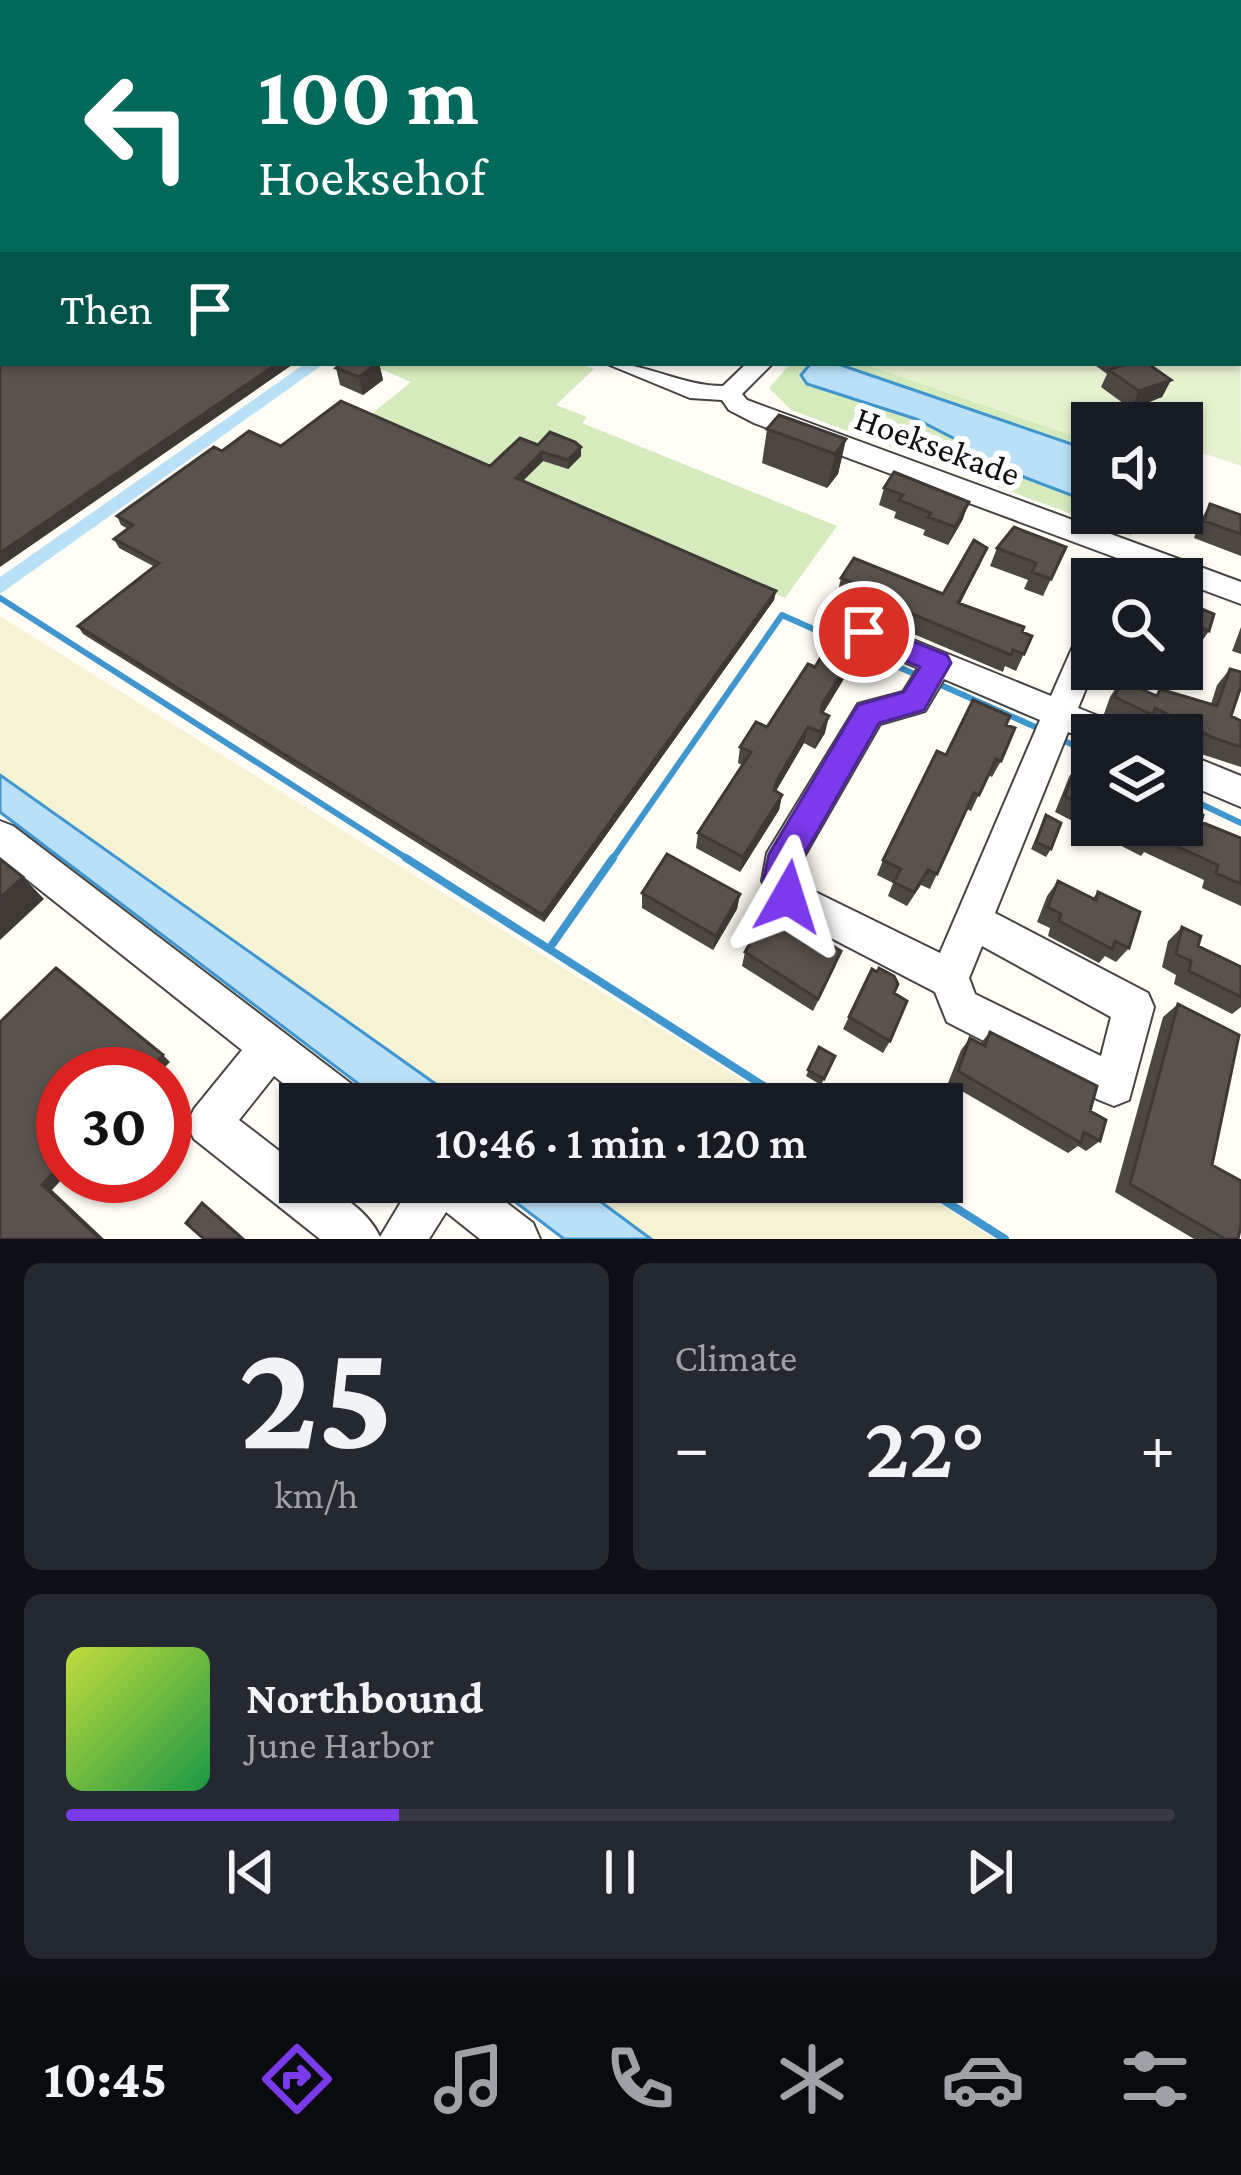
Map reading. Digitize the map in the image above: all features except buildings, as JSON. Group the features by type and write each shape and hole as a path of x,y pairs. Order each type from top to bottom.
{"street":[{"name":"Hoeksekade","path":"625,366 699,393 729,393 738,405 763,418 1102,558"},
{"path":"729,393 757,366"},
{"name":"Hoeksekade","path":"1203,584 1241,592"},
{"path":"864,632 931,674 1071,719"},
{"path":"931,674 914,702 869,713 780,865 780,881 788,897 949,978 961,1008 1114,1085 1133,1006 972,921"},
{"path":"949,978 1071,687"},
{"path":"1203,775 1241,792"},
{"path":"0,837 317,1083"},
{"path":"271,1047 209,1124 356,1239"},
{"path":"402,1239 427,1203"},
{"path":"465,1203 500,1234"}],"shaded area":[{"path":"0,616 747,1083 434,1083 0,775"},
{"path":"602,1203 938,1203 995,1239 651,1239"}],"green space":[{"path":"374,366 586,366 594,369 556,405 587,417 582,423 837,526 785,598 369,416 411,382"},
{"path":"788,366 810,366 807,384 916,419 955,439 976,459 1071,495 1071,514 791,410 769,388"},
{"path":"844,366 871,366 1071,435 1071,444"},
{"path":"871,366 1240,366 1241,466 1203,453 1203,402 1071,402 1071,435"}],"water":[{"path":"808,366 844,366 1071,444 1071,495 976,459 955,439 916,419 807,384 801,375"},
{"path":"0,775 434,1083 357,1083 0,812"},
{"path":"517,1203 602,1203 651,1239 564,1239"}],"waterway":[{"path":"0,587 313,366"},
{"path":"0,598 411,861"},
{"path":"611,861 782,615 921,677"},
{"path":"934,682 1040,729"},
{"path":"1062,740 1071,744"},
{"path":"1203,805 1241,823"},
{"path":"406,858 549,949"},
{"path":"549,949 613,858"},
{"path":"549,949 759,1083"},
{"path":"948,1203 1005,1239"}],"route":[{"path":"788,897 780,881 780,865 869,713 914,702 937,663 864,632"}]}
